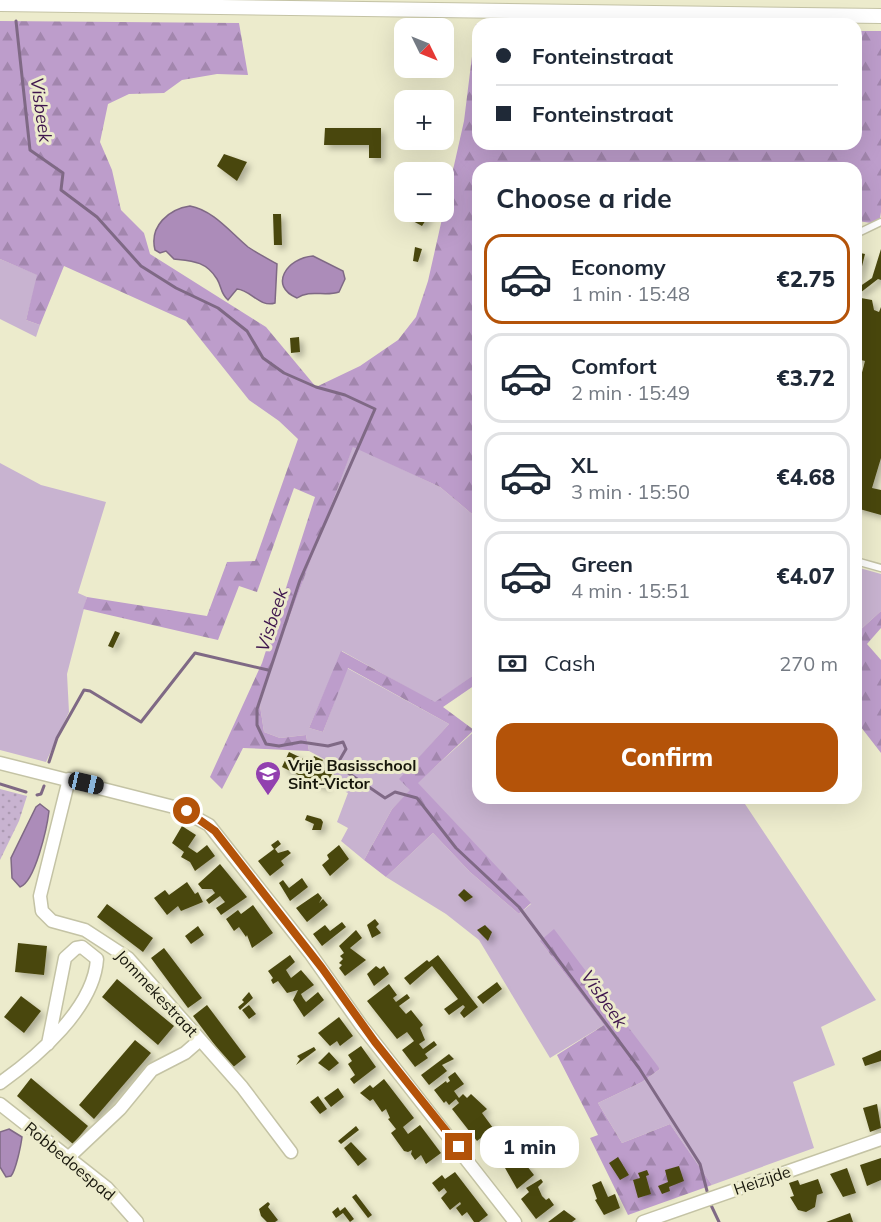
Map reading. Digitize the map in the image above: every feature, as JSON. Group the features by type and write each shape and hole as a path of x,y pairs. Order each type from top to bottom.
{"street":[{"path":"0,4 272,3 881,16"},
{"path":"0,763 178,808 200,819 215,831 515,1222"},
{"name":"Jommekestraat","path":"69,779 40,896 42,910 52,921 85,930 122,954 242,1087 291,1152"},
{"path":"0,1083 32,1061 48,1044 72,1014 96,973 97,959 89,950 82,947 64,958 48,1044"},
{"path":"68,1158 120,1109 153,1070 185,1053 200,1040"},
{"name":"Robbedoespad","path":"0,1104 107,1188 137,1222"},
{"name":"Heizijde","path":"643,1222 881,1139"}],"lane":[{"path":"862,231 881,222"},
{"path":"862,563 881,568"}],"shaded area":[{"path":"190,206 214,217 248,247 277,264 275,303 265,303 237,289 228,300 213,273 203,265 174,259 166,251 160,253 155,250 155,233 162,220 175,211"},
{"path":"313,256 343,271 345,279 339,292 312,293 297,298 288,293 284,287 282,280 284,273 295,262"},
{"path":"0,259 38,275 26,320 40,325 36,337 0,319"},
{"path":"353,446 440,487 472,514 472,676 435,703 342,651 309,728 323,732 347,668 449,724 400,779 411,790 392,809 364,860 341,841 348,828 337,822 348,793 330,785 337,766 309,751 306,735 280,738 264,732 259,699"},
{"path":"0,463 41,485 106,502 78,593 87,597 67,674 69,712 46,762 0,750"},
{"path":"862,569 881,574 881,611 862,628"},
{"path":"472,733 472,804 745,804 876,1000 821,1027 835,1065 793,1082 814,1148 712,1185 670,1124 622,1143 598,1103 642,1082 660,1069 540,941 604,1025 550,1058 479,940 446,914 386,877 433,833 470,872 519,914 531,904 417,783"},
{"path":"0,789 27,796 19,821 0,860"},
{"path":"40,804 49,811 43,841 31,875 20,887 12,878 11,858 36,807"},
{"path":"9,1129 22,1137 15,1168 11,1176 6,1177 0,1167 0,1132"}],"green space":[{"path":"0,21 239,23 248,75 217,74 182,80 164,93 129,94 108,104 100,142 112,170 121,210 144,233 150,254 266,327 316,387 360,366 398,340 416,317 428,281 441,222 454,222 454,165 464,121 472,56 472,150 862,150 862,31 881,31 881,212 879,224 862,222 862,162 472,162 472,514 440,487 353,447 259,699 264,732 280,738 306,735 309,751 243,748 222,789 210,777 262,663 315,497 294,488 257,592 239,586 218,640 83,609 87,597 207,616 227,562 255,561 298,439 279,421 249,400 186,321 64,266 40,325 26,320 37,275 0,259"},
{"path":"881,611 881,628 867,644 881,660 881,753 862,728 862,628"},
{"path":"341,651 435,702 472,676 472,687 443,707 472,729 472,732 418,783 531,903 519,914 470,872 433,833 386,877 364,860 392,809 410,790 399,779 449,724 348,668 323,732 309,728"},
{"path":"554,929 660,1069 642,1082 598,1103 622,1143 670,1124 712,1185 628,1215 590,1138 598,1135 557,1055 604,1025 540,941"}],"building":[{"path":"325,128 381,128 381,158 369,158 369,145 324,145"},
{"path":"224,154 247,162 237,181 217,166"},
{"path":"273,214 281,214 282,245 274,245"},
{"path":"415,247 422,249 418,262 413,261"},
{"path":"881,249 881,280 878,279 862,291 862,285 872,278"},
{"path":"862,298 872,300 874,310 879,312 881,307 881,458 872,488 881,490 881,515 862,510 862,372 865,361 862,360"},
{"path":"299,337 300,352 291,353 290,338"},
{"path":"115,631 120,633 113,648 108,646"},
{"path":"289,752 314,764 312,761 314,756 323,760 320,765 316,766 332,774 325,788 282,767"},
{"path":"307,815 321,819 323,822 321,830 312,830 314,824 305,820"},
{"path":"182,826 196,835 188,847 197,853 207,845 215,856 195,871 190,862 181,857 184,852 172,843"},
{"path":"278,840 281,844 275,849 278,853 288,850 291,853 281,861 284,865 270,876 258,861 274,849 271,845"},
{"path":"339,845 349,859 330,876 322,865 329,859 327,855"},
{"path":"220,864 247,897 221,915 216,908 225,902 220,896 209,904 206,900 215,893 212,889 202,889 198,884"},
{"path":"302,878 308,887 290,901 279,883 283,880 289,888"},
{"path":"187,882 195,894 198,892 203,902 181,911 178,906 167,915 154,898 165,890 169,895"},
{"path":"464,889 473,897 465,902 458,895"},
{"path":"318,893 322,898 319,903 323,899 328,905 307,922 296,908"},
{"path":"107,904 153,938 143,952 97,917"},
{"path":"253,905 273,933 252,948 247,935 246,937 239,927 234,931 226,919 238,910 241,914"},
{"path":"375,919 379,924 376,927 381,933 372,938 367,925"},
{"path":"342,922 346,927 322,946 313,934 325,925 330,931"},
{"path":"485,925 492,932 488,941 477,930"},
{"path":"198,926 204,935 191,944 185,936"},
{"path":"356,930 362,938 350,948 366,960 345,976 339,968 342,965 339,963 343,959 340,956 344,953 339,946"},
{"path":"18,943 47,946 44,975 15,972"},
{"path":"164,948 202,998 188,1008 151,958"},
{"path":"290,955 295,962 286,970 291,978 301,970 314,985 301,994 306,1002 318,992 324,1000 304,1017 293,1000 298,990 287,993 278,981 273,984 271,980 273,978 268,971"},
{"path":"438,955 478,1007 464,1018 460,1013 465,1007 463,1005 449,1015 444,1009 458,999 432,966 410,985 404,978 427,960 429,962"},
{"path":"376,966 380,969 384,966 389,974 374,986 367,974"},
{"path":"117,979 174,1026 158,1045 102,997"},
{"path":"497,982 502,989 483,1004 477,997"},
{"path":"389,984 397,995 393,998 396,1002 407,994 410,998 399,1006 406,1014 411,1010 423,1025 420,1028 425,1040 419,1044 423,1049 434,1041 437,1045 425,1054 428,1058 415,1067 402,1050 414,1041 407,1032 397,1039 367,1001"},
{"path":"249,992 253,998 240,1010 238,1007 244,1002 242,1000"},
{"path":"21,996 41,1011 24,1033 4,1017"},
{"path":"207,1005 246,1057 232,1068 193,1016"},
{"path":"249,1005 256,1014 249,1019 242,1010"},
{"path":"339,1017 353,1036 340,1046 337,1041 330,1046 318,1033"},
{"path":"135,1040 151,1053 94,1119 79,1105"},
{"path":"361,1046 376,1067 354,1084 350,1079 355,1075 348,1064 352,1061 348,1055"},
{"path":"314,1047 316,1050 296,1065 300,1059 297,1056"},
{"path":"881,1050 881,1061 865,1066 862,1058"},
{"path":"329,1052 339,1063 329,1071 318,1063"},
{"path":"449,1054 454,1059 442,1065 447,1071 429,1085 421,1075"},
{"path":"455,1072 464,1084 454,1091 459,1098 463,1094 467,1098 471,1094 487,1109 482,1113 493,1128 477,1141 452,1109 459,1103 456,1099 449,1105 446,1101 444,1103 434,1090 446,1081 447,1083 450,1081 448,1077"},
{"path":"31,1078 88,1126 73,1144 17,1096"},
{"path":"384,1079 414,1118 403,1127 408,1134 420,1125 441,1153 426,1164 421,1155 415,1160 411,1154 412,1150 404,1151 391,1133 396,1129 388,1119 390,1118 386,1109 382,1112 373,1099 370,1101 360,1093 370,1085 373,1088"},
{"path":"338,1088 344,1097 331,1107 324,1098"},
{"path":"318,1096 327,1109 320,1114 310,1102"},
{"path":"877,1104 881,1128 870,1132 863,1108"},
{"path":"356,1126 359,1130 341,1144 338,1141"},
{"path":"528,1131 532,1136 527,1146 520,1134"},
{"path":"503,1134 507,1139 512,1135 520,1146 498,1163 486,1147"},
{"path":"351,1142 367,1159 358,1166 344,1148"},
{"path":"520,1157 534,1175 517,1189 505,1168"},
{"path":"618,1157 629,1175 620,1180 609,1163"},
{"path":"881,1158 881,1180 867,1186 860,1165"},
{"path":"679,1166 684,1181 669,1187 670,1191 662,1194 658,1186 668,1182 665,1170"},
{"path":"847,1168 856,1193 843,1197 830,1174"},
{"path":"647,1170 649,1175 646,1176 651,1194 638,1198 633,1180 640,1178 638,1173"},
{"path":"455,1172 488,1215 479,1222 474,1222 467,1212 462,1216 456,1208 461,1204 460,1202 450,1210 441,1198 447,1192 444,1188 439,1192 432,1183 442,1175 445,1179"},
{"path":"541,1179 543,1182 538,1187 542,1196 546,1200 549,1198 554,1205 536,1219 521,1199 529,1192 526,1188"},
{"path":"818,1179 823,1193 817,1195 815,1207 806,1212 798,1210 790,1197 794,1196 789,1183 798,1180 800,1185"},
{"path":"601,1181 608,1197 615,1194 620,1208 604,1215 595,1200 597,1199 592,1185"},
{"path":"356,1194 372,1215 368,1218 352,1197"},
{"path":"268,1202 270,1204 268,1207 278,1220 275,1222 267,1222 261,1216 259,1209"},
{"path":"338,1207 340,1211 345,1207 354,1219 350,1222 343,1213 336,1218 332,1212"},
{"path":"564,1210 576,1219 572,1222 548,1222"},
{"path":"850,1213 853,1222 826,1222"}],"waterway":[{"name":"Visbeek","path":"16,21 30,150 63,173 61,190 97,217 141,266 176,288 218,308 247,331 263,358 284,373 316,387 345,395 375,409 300,580 257,709 257,725 266,744 279,746 301,742 328,746 343,742 346,749 339,761 341,768 385,798 395,792 417,798 456,848 519,907 639,1068 700,1164 707,1191"},
{"path":"49,762 57,738 84,690 90,691 141,722 195,653 268,670"},
{"path":"0,784 26,792"},
{"path":"37,795 41,794 44,786"},
{"name":"Visbeek","path":"710,1203 719,1222"}],"place":[{"name":"Vrije Basisschool Sint-Victor","path":"268,797"}],"route":[{"path":"187,811 215,831 322,968 354,1011 361,1025 443,1130 459,1147"}]}
